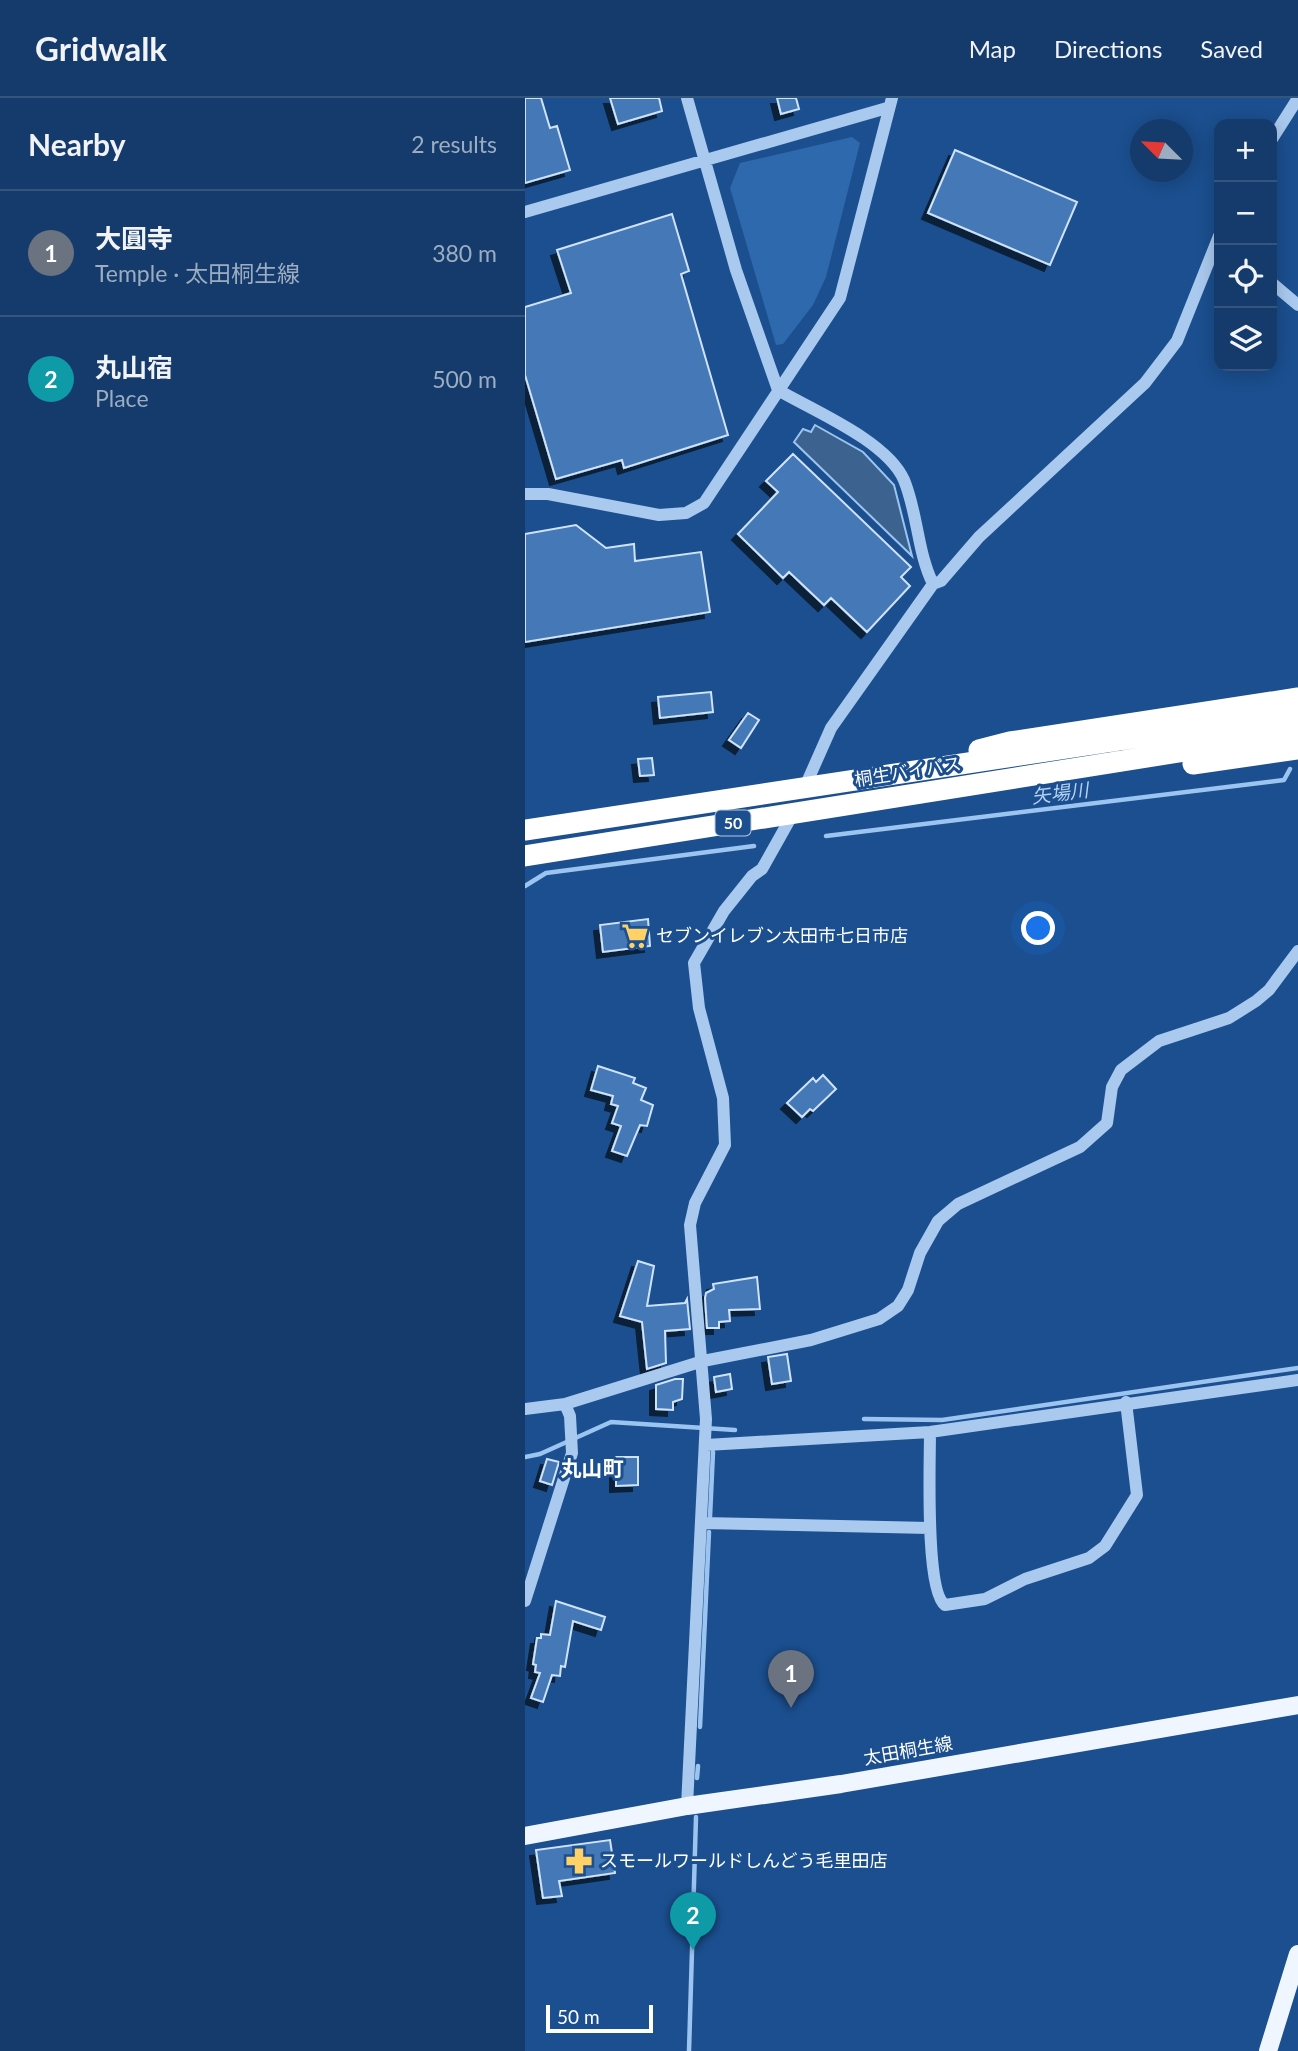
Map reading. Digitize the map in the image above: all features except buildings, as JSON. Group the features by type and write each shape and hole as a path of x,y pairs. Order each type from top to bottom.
{"highway":[{"name":"50","path":"910,770 1010,742 1298,698"},
{"name":"桐生バイパス","path":"525,830 1298,713"},
{"name":"桐生バイパス","path":"525,856 1298,733"},
{"name":"50","path":"941,791 1003,794 1298,749"}],"main road":[{"name":"太田桐生線","path":"525,1836 687,1806 841,1784 1298,1705"},
{"path":"1268,2051 1298,1954"}],"street":[{"path":"687,98 736,270 778,390 860,436 890,461 904,479 923,564 933,584"},
{"path":"1277,131 1298,98"},
{"path":"525,212 890,103"},
{"path":"525,494 548,494 659,515 686,513 703,503 840,298 890,103"},
{"path":"687,1806 706,1441 703,1361 690,1225 695,1203 725,1145 723,1098 699,1008 694,963 709,932 752,876 762,869 794,814 831,728 933,584 941,582 979,537 1145,383 1177,341 1216,245"},
{"path":"1277,288 1298,305"},
{"path":"525,1409 565,1404 703,1361 851,1330 879,1319 898,1307 908,1290 920,1253 938,1221 958,1204 1080,1147 1107,1123 1112,1087 1121,1070 1159,1041 1229,1018 1257,1000 1269,990 1298,951"},
{"path":"706,1441 930,1432 1126,1402 1298,1380"},
{"path":"930,1432 929,1528 938,1594 945,1605 985,1599 1025,1579 1089,1558 1105,1546 1137,1495 1126,1402"},
{"path":"525,1601 572,1452 565,1404"},
{"path":"702,1523 929,1528"}],"shaded area":[{"path":"852,137 860,143 826,277 813,305 783,344 776,345 730,188 740,163"},
{"path":"815,425 863,452 894,485 912,556 794,442 803,429 811,432"}],"waterway":[{"name":"矢場川","path":"826,836 1284,780 1290,769"},
{"name":"矢場川","path":"525,886 546,873 754,846"},
{"path":"864,1419 942,1420 1298,1368"},
{"path":"525,1457 540,1454 611,1422 735,1430"},
{"path":"710,1517 713,1452"},
{"path":"700,1727 709,1532"},
{"path":"697,1778 698,1766"},
{"path":"689,2051 696,1817"}],"place":[{"name":"セブンイレブン太田市七日市店","path":"635,936"},
{"name":"大圓寺","path":"791,1708"},
{"name":"スモールワールドしんどう毛里田店","path":"579,1861"},
{"name":"丸山宿","path":"693,1950"}],"district":[{"name":"丸山町","path":"592,1469"}]}
